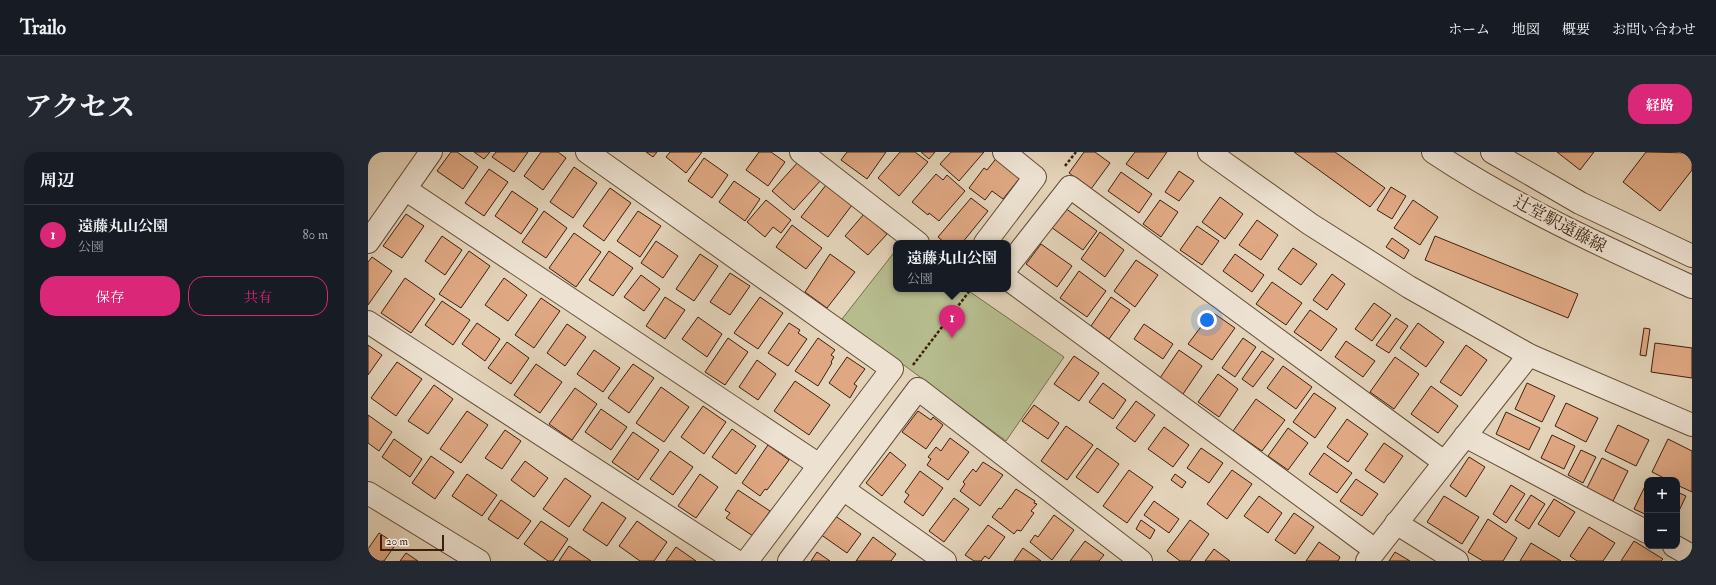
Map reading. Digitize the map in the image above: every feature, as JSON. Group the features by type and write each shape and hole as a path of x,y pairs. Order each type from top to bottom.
{"street":[{"path":"368,242 431,152"},
{"path":"588,152 892,369 747,561"},
{"path":"802,152 914,240"},
{"path":"987,240 1035,177 1004,152"},
{"path":"1209,152 1310,224 1395,278 1529,355 1692,425"},
{"name":"辻堂駅遠藤線","path":"1433,152 1467,175 1606,248 1692,287"},
{"name":"辻堂駅遠藤線","path":"1492,152 1580,203 1692,256"},
{"path":"1011,262 1070,187 1444,462"},
{"path":"405,189 819,465"},
{"path":"1011,281 1371,556 1529,355"},
{"path":"368,322 736,561"},
{"path":"789,561 918,388 1140,561"},
{"path":"1465,436 1644,530"},
{"path":"843,489 945,561"},
{"path":"368,493 479,561"},
{"path":"1396,523 1457,561"},
{"path":"1679,549 1692,556"}],"green space":[{"path":"893,254 893,292 970,292 1064,357 1006,441 842,319"}],"building":[{"path":"451,152 457,152 478,167 463,189 437,171"},
{"path":"474,152 490,152 484,159"},
{"path":"496,152 528,152 514,172 492,157"},
{"path":"541,152 558,152 566,158 543,190 524,176"},
{"path":"646,152 657,152 653,157"},
{"path":"670,152 702,152 686,173 666,157"},
{"path":"759,152 771,152 785,162 768,186 746,170"},
{"path":"847,152 886,152 867,179 841,160"},
{"path":"900,152 915,152 928,162 899,196 878,178"},
{"path":"921,152 935,152 929,159"},
{"path":"951,152 984,152 959,181 940,164"},
{"path":"1084,152 1095,152 1110,163 1091,189 1069,173"},
{"path":"1135,152 1167,152 1148,179 1126,164"},
{"path":"1294,152 1335,152 1385,188 1370,207"},
{"path":"1557,152 1594,152 1580,170"},
{"path":"1646,152 1692,153 1692,170 1660,211 1623,182"},
{"path":"999,155 1023,174 1003,199 992,191 985,200 969,188 984,168 987,170"},
{"path":"704,158 728,175 712,198 688,181"},
{"path":"799,161 821,180 794,210 772,191"},
{"path":"574,167 597,183 573,218 550,202"},
{"path":"489,169 508,182 484,216 465,203"},
{"path":"1179,171 1194,181 1179,201 1165,192"},
{"path":"1121,172 1152,194 1139,213 1108,191"},
{"path":"936,174 943,180 947,175 965,191 939,221 929,213 928,215 912,202"},
{"path":"734,181 760,199 745,221 719,202"},
{"path":"826,185 852,205 828,237 801,217"},
{"path":"1391,187 1406,196 1392,219 1377,210"},
{"path":"610,188 631,203 604,241 583,226"},
{"path":"512,191 538,209 521,234 495,216"},
{"path":"1220,197 1243,214 1225,239 1202,222"},
{"path":"971,198 988,211 964,240 942,240 938,237"},
{"path":"766,200 791,220 781,233 773,227 765,237 747,222"},
{"path":"1160,200 1178,212 1161,237 1143,224"},
{"path":"1413,200 1438,217 1420,245 1394,228"},
{"path":"1065,208 1097,231 1083,250 1051,227"},
{"path":"544,211 567,228 546,258 522,242"},
{"path":"638,211 661,226 640,257 617,241"},
{"path":"406,214 424,226 402,258 383,246"},
{"path":"864,214 887,234 868,255 845,236"},
{"path":"1257,220 1278,235 1261,260 1239,245"},
{"path":"792,225 822,248 806,269 776,247"},
{"path":"1197,226 1219,241 1202,265 1180,250"},
{"path":"1100,232 1124,250 1105,277 1081,259"},
{"path":"574,233 601,252 576,287 549,268"},
{"path":"442,236 462,250 445,275 425,261"},
{"path":"1435,236 1578,294 1568,318 1425,260"},
{"path":"1392,238 1409,250 1404,259 1386,247"},
{"path":"656,241 678,256 663,278 641,263"},
{"path":"1041,244 1072,266 1057,287 1026,264"},
{"path":"1293,248 1317,264 1301,285 1278,269"},
{"path":"469,251 490,266 461,308 439,294"},
{"path":"609,251 633,268 613,296 589,280"},
{"path":"700,254 718,266 694,301 676,289"},
{"path":"830,254 855,272 827,308 805,292"},
{"path":"1235,254 1264,275 1252,292 1223,271"},
{"path":"372,257 392,271 368,305 368,262"},
{"path":"1136,260 1158,275 1135,307 1114,291"},
{"path":"1079,271 1106,291 1087,317 1060,298"},
{"path":"730,273 750,286 730,315 710,302"},
{"path":"1332,274 1345,284 1327,310 1313,300"},
{"path":"641,275 660,289 644,311 624,297"},
{"path":"405,278 435,299 411,333 381,313"},
{"path":"504,278 527,295 508,321 485,305"},
{"path":"1272,282 1302,303 1286,325 1256,304"},
{"path":"665,297 685,310 665,339 646,326"},
{"path":"760,297 783,313 758,349 734,333"},
{"path":"1111,297 1130,310 1109,339 1091,326"},
{"path":"541,298 560,311 534,348 515,335"},
{"path":"442,301 470,320 453,345 425,325"},
{"path":"1374,303 1391,315 1372,341 1355,329"},
{"path":"1310,310 1337,329 1321,351 1294,332"},
{"path":"1212,312 1235,328 1212,360 1188,344"},
{"path":"698,317 722,334 707,357 682,339"},
{"path":"1396,318 1408,326 1389,353 1376,345"},
{"path":"477,323 500,339 485,361 462,344"},
{"path":"789,323 800,330 798,333 807,339 788,366 768,353"},
{"path":"1418,323 1444,342 1426,367 1400,348"},
{"path":"567,324 586,337 565,366 547,353"},
{"path":"1144,324 1173,344 1163,359 1134,339"},
{"path":"1644,328 1650,329 1646,356 1640,355"},
{"path":"728,338 748,352 725,385 705,372"},
{"path":"818,338 835,350 831,355 834,357 831,362 832,363 818,386 795,371"},
{"path":"1243,338 1256,347 1235,377 1222,368"},
{"path":"1346,341 1375,361 1363,377 1335,357"},
{"path":"507,342 529,358 511,384 488,368"},
{"path":"1655,343 1692,348 1692,378 1651,372"},
{"path":"368,345 382,355 368,375"},
{"path":"1466,345 1487,360 1461,396 1440,382"},
{"path":"594,350 620,368 603,392 577,374"},
{"path":"1179,350 1202,366 1183,394 1160,378"},
{"path":"1262,351 1274,359 1253,387 1242,379"},
{"path":"1074,356 1099,373 1079,401 1054,384"},
{"path":"847,357 865,369 854,384 857,386 850,398 829,383"},
{"path":"1395,357 1419,374 1394,409 1370,392"},
{"path":"757,360 776,374 758,400 739,387"},
{"path":"397,362 422,379 396,416 371,398"},
{"path":"536,364 562,382 540,413 514,395"},
{"path":"633,364 654,378 629,413 608,398"},
{"path":"1283,366 1312,387 1296,409 1267,388"},
{"path":"1218,374 1238,389 1219,417 1198,402"},
{"path":"795,381 830,405 809,435 774,411"},
{"path":"1103,383 1126,400 1113,419 1089,402"},
{"path":"1527,383 1555,396 1542,422 1515,409"},
{"path":"434,385 453,399 428,434 408,421"},
{"path":"1431,386 1458,406 1438,433 1411,414"},
{"path":"661,387 689,407 664,442 636,423"},
{"path":"575,388 597,404 572,440 549,424"},
{"path":"1314,393 1336,408 1315,438 1293,422"},
{"path":"1256,399 1285,420 1262,451 1233,431"},
{"path":"1136,401 1155,415 1135,442 1116,428"},
{"path":"1566,403 1598,418 1586,442 1555,426"},
{"path":"1034,405 1059,423 1048,439 1022,421"},
{"path":"703,406 726,422 704,454 681,437"},
{"path":"601,409 627,427 611,450 585,432"},
{"path":"467,411 488,425 461,463 440,449"},
{"path":"918,411 931,420 933,417 943,425 926,449 902,432"},
{"path":"1506,412 1540,428 1529,450 1496,434"},
{"path":"368,415 392,432 379,451 368,443"},
{"path":"1347,419 1368,434 1348,462 1327,447"},
{"path":"1618,425 1649,440 1636,466 1605,451"},
{"path":"1066,426 1093,445 1067,480 1041,461"},
{"path":"1164,427 1189,445 1173,467 1148,449"},
{"path":"1288,428 1308,443 1288,470 1268,456"},
{"path":"732,429 756,446 736,474 712,457"},
{"path":"505,430 521,441 502,469 485,458"},
{"path":"633,432 659,450 638,480 612,462"},
{"path":"1552,435 1575,446 1564,469 1541,458"},
{"path":"950,438 969,452 948,480 927,465 931,459 928,457 936,447 941,451"},
{"path":"394,439 422,459 410,477 382,457"},
{"path":"1668,439 1692,451 1692,492 1680,486 1680,477 1662,477 1652,472"},
{"path":"1384,443 1403,456 1384,483 1365,470"},
{"path":"768,445 789,460 767,490 765,489 760,496 742,483"},
{"path":"1097,448 1119,464 1098,493 1076,477"},
{"path":"1201,448 1223,463 1209,483 1187,468"},
{"path":"1581,450 1596,457 1583,483 1568,475"},
{"path":"670,451 693,467 673,495 650,479"},
{"path":"890,452 906,465 882,496 866,483"},
{"path":"1324,453 1352,473 1337,493 1309,474"},
{"path":"431,456 454,472 435,499 412,483"},
{"path":"1469,457 1485,467 1466,497 1450,486"},
{"path":"1602,458 1628,471 1613,501 1587,488"},
{"path":"525,461 548,478 534,497 511,480"},
{"path":"983,462 1003,475 980,506 960,491 965,484 963,482 973,469 976,472"},
{"path":"1129,470 1153,487 1127,523 1103,506"},
{"path":"1232,470 1252,484 1227,519 1207,504"},
{"path":"920,471 943,488 923,516 904,502 909,495 905,492"},
{"path":"467,474 497,495 482,516 452,496"},
{"path":"700,474 718,487 696,518 678,506"},
{"path":"1175,474 1186,482 1182,488 1171,480"},
{"path":"565,478 591,496 569,527 543,509"},
{"path":"1356,479 1378,494 1362,516 1340,501"},
{"path":"1511,485 1525,494 1506,523 1493,514"},
{"path":"1644,488 1644,514 1634,509"},
{"path":"1016,489 1035,501 1034,503 1037,504 1031,511 1034,513 1021,531 1017,530 1014,534 992,517 999,508 1001,509"},
{"path":"738,490 770,511 753,536 726,518 730,513 725,510"},
{"path":"1680,493 1686,496 1680,509"},
{"path":"1531,495 1545,504 1529,529 1515,520"},
{"path":"1259,496 1282,513 1268,533 1244,516"},
{"path":"1444,496 1479,517 1462,544 1427,522"},
{"path":"954,498 969,509 944,542 929,531"},
{"path":"1554,499 1575,512 1559,537 1538,524"},
{"path":"501,500 531,521 518,539 488,519"},
{"path":"1154,501 1179,519 1169,533 1144,515"},
{"path":"602,502 626,518 607,546 583,530"},
{"path":"1294,513 1314,527 1295,554 1275,540"},
{"path":"834,515 861,534 847,553 820,534"},
{"path":"1054,515 1074,530 1052,560 1030,542 1035,535 1038,537"},
{"path":"1488,519 1517,538 1503,561 1483,561 1468,552"},
{"path":"1141,520 1155,530 1150,539 1136,529"},
{"path":"1190,520 1209,534 1190,561 1180,561 1167,551"},
{"path":"541,521 568,539 553,561 548,561 524,544"},
{"path":"637,521 667,542 654,561 640,561 619,546"},
{"path":"988,525 1005,537 989,559 985,556 981,561 974,561 965,555"},
{"path":"1589,527 1615,543 1603,561 1577,561 1570,556"},
{"path":"379,533 396,544 384,561 368,561 368,549"},
{"path":"873,537 896,554 891,561 856,561"},
{"path":"1085,541 1104,555 1099,561 1070,561"},
{"path":"1634,541 1644,547 1644,549 1647,549 1663,559 1661,561 1621,561"},
{"path":"1319,542 1340,557 1338,561 1306,561"},
{"path":"1531,543 1561,561 1520,561"},
{"path":"569,546 591,561 559,561"},
{"path":"676,547 696,561 666,561"},
{"path":"1023,548 1041,561 1014,561"},
{"path":"1214,549 1230,561 1205,561"},
{"path":"817,552 830,561 811,561"},
{"path":"1395,552 1410,561 1389,561"},
{"path":"406,553 418,561 400,561"}],"place":[{"name":"遠藤丸山公園","path":"952,338"}]}
